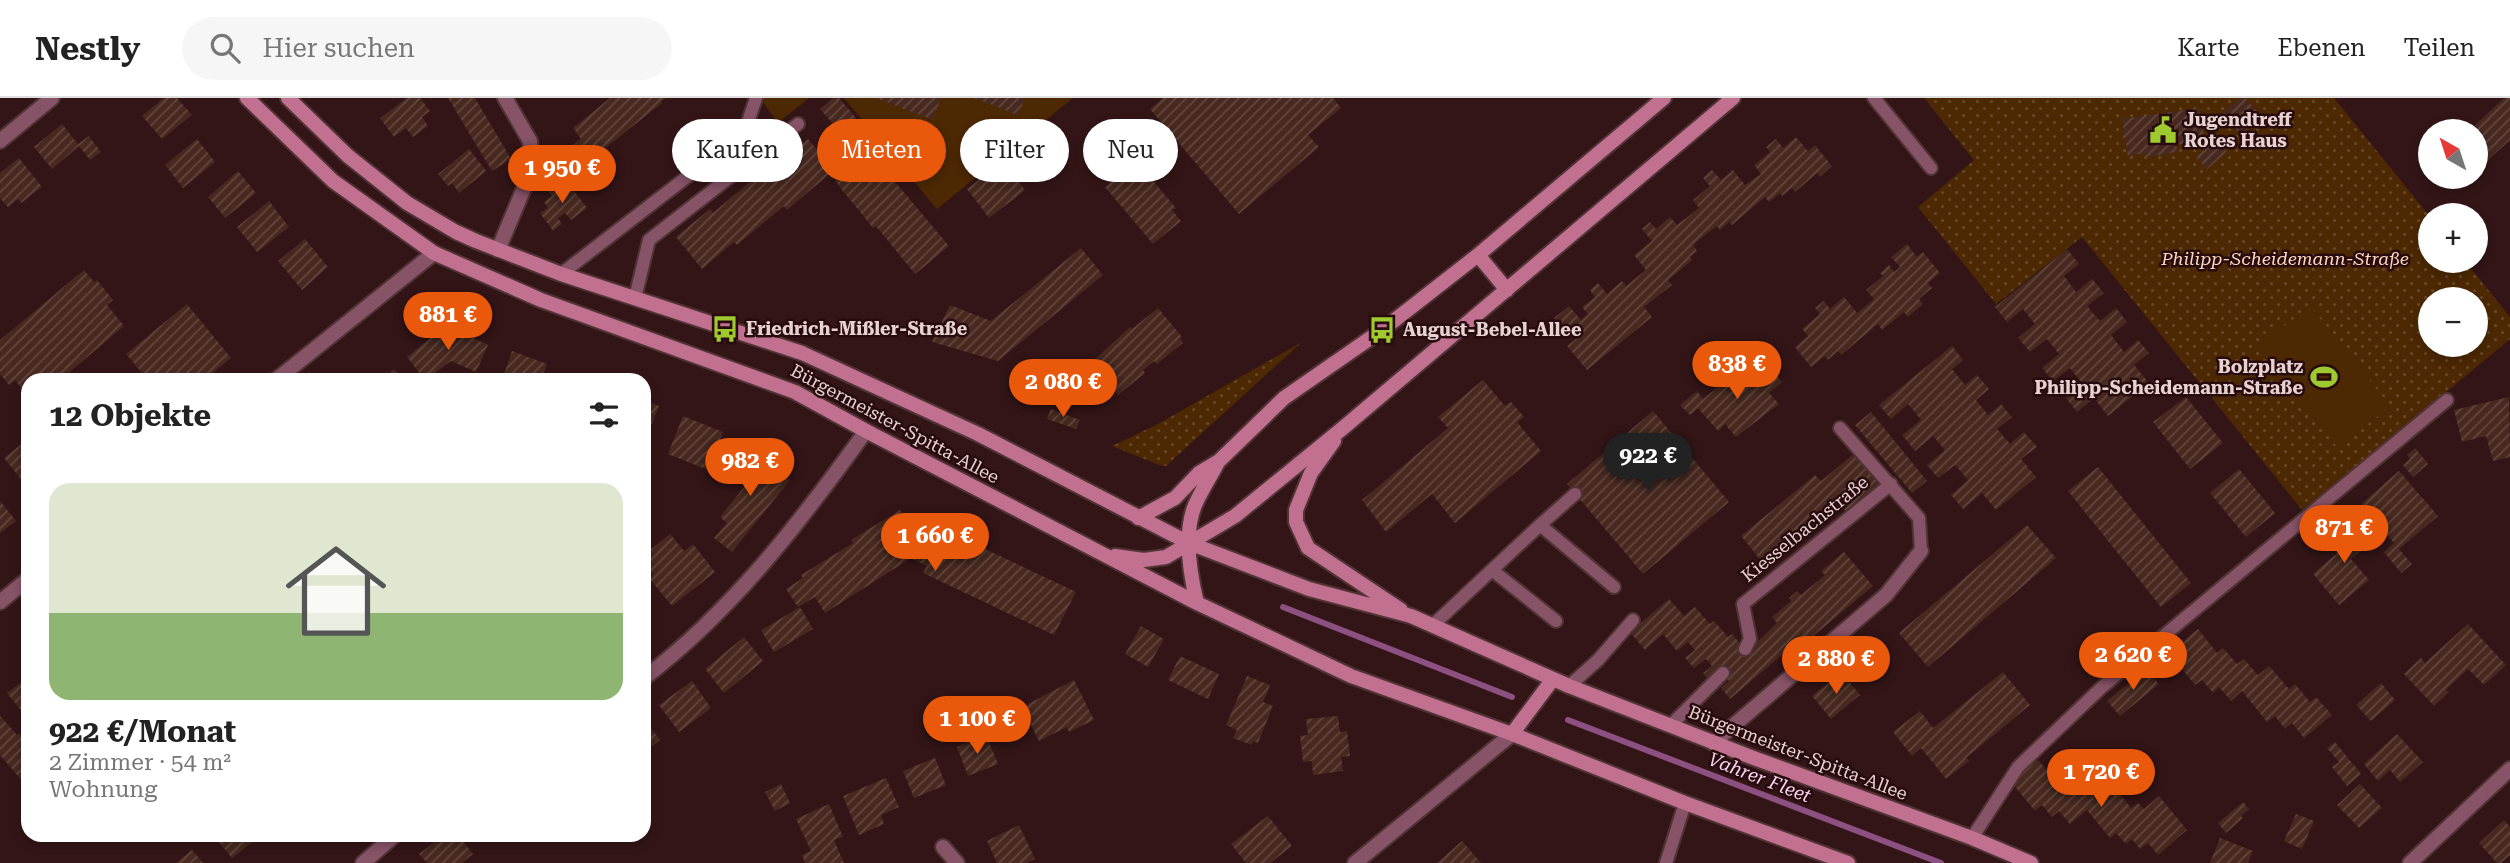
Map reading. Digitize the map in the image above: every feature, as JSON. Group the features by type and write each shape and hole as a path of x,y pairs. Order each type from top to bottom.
{"main road":[{"name":"Bürgermeister-Spitta-Allee","path":"247,98 333,181 433,253 541,300 795,392 1100,554 1351,676 1512,734 1685,803 1848,863"},
{"name":"Bürgermeister-Spitta-Allee","path":"288,98 348,156 407,203 456,232 561,274 802,353 978,434 1189,542 1309,589 1411,616 1569,686 1713,743 1972,838 2031,863"},
{"path":"1138,518 1175,498 1199,474 1219,461 1284,398 1382,330 1478,255 1664,98"},
{"path":"1100,554 1144,560 1166,557 1235,516 1733,98"},
{"path":"1478,255 1507,290"},
{"path":"1343,428 1311,474 1296,510 1296,522 1308,548 1411,616"},
{"path":"1197,603 1189,571 1189,542 1194,507 1219,461"},
{"path":"1512,734 1553,679"}],"street":[{"path":"0,141 51,98"},
{"path":"498,250 532,169 530,141 505,98"},
{"path":"285,373 433,253"},
{"path":"651,673 731,600 808,510 866,431"},
{"name":"Kiesselbachstraße","path":"1713,743 1886,594 1921,551"},
{"path":"0,602 21,585"},
{"path":"1355,863 1512,734"},
{"path":"2410,863 2510,769"},
{"path":"363,863 387,842"},
{"path":"943,847 957,863"}],"lane":[{"path":"561,274 730,143 747,125 756,98"},
{"path":"1874,98 1931,168"},
{"path":"635,298 649,240 724,182"},
{"path":"1972,838 2018,767 2102,687 2447,400"},
{"name":"Kiesselbachstraße","path":"1840,428 1919,518 1921,551"},
{"name":"Kiesselbachstraße","path":"1745,649 1750,639 1743,604 1891,484"},
{"path":"1433,625 1575,494"},
{"path":"1540,525 1614,587"},
{"path":"1492,570 1556,621"},
{"path":"1569,686 1598,660 1633,620"},
{"path":"1670,726 1723,673"},
{"path":"1666,863 1685,803"}],"green space":[{"path":"760,98 809,98 783,119 775,119"},
{"path":"844,98 1073,98 1047,119 960,119 960,182 970,182 937,209 914,182 946,182 946,119 862,119"},
{"name":"Philipp-Scheidemann-Straße","path":"1924,98 2334,98 2419,203 2418,273 2475,273 2486,287 2418,287 2418,357 2488,357 2488,290 2510,317 2510,339 2303,511 2082,237 1996,304 1918,207 1974,160"},
{"name":"Bolzplatz Philipp-Scheidemann-Straße","path":"2310,306 2390,406 2338,448 2257,348"},
{"path":"1302,342 1166,466 1112,446 1158,424"}],"building":[{"path":"164,98 177,98 192,115 162,139 142,116"},
{"path":"407,98 420,98 430,111 422,117 428,126 413,137 406,128 394,137 380,118"},
{"path":"448,98 475,98 511,159 492,171"},
{"path":"610,98 666,98 595,156 605,169 578,188 556,158 581,139 573,128"},
{"path":"833,98 839,98 857,119 829,119 820,109"},
{"path":"876,98 941,98 933,119"},
{"path":"974,98 1025,98 1018,115"},
{"path":"1163,98 1333,98 1341,108 1308,135 1319,147 1239,214 1178,142 1178,119 1158,119 1150,109"},
{"path":"2240,98 2245,98 2262,116 2241,135 2222,114"},
{"path":"2504,98 2510,98 2510,140 2488,160 2488,119 2482,119"},
{"name":"Jugendtreff Rotes Haus","path":"2199,108 2205,140 2176,145 2177,152 2146,157 2145,153 2128,156 2122,119"},
{"path":"62,124 78,144 89,136 101,152 90,160 79,146 52,169 34,147"},
{"path":"1796,137 1808,151 1815,145 1832,166 1820,177 1817,173 1795,192 1792,188 1769,202 1765,197 1732,225 1729,222 1720,230 1717,226 1705,235 1693,245 1697,251 1690,257 1692,260 1668,280 1672,285 1644,307 1652,317 1587,370 1567,346 1577,338 1566,325 1562,328 1554,318 1569,306 1581,320 1588,314 1582,307 1595,297 1590,290 1598,283 1607,294 1622,281 1626,286 1646,270 1634,255 1652,241 1642,229 1650,222 1656,229 1670,217 1677,225 1699,208 1693,200 1710,186 1703,178 1712,170 1721,180 1733,170 1745,185 1761,174 1754,165 1770,152 1766,147 1776,139 1783,148"},
{"path":"197,139 215,162 183,188 165,165"},
{"path":"808,139 817,150 817,182 820,182 787,210 784,206 737,245 734,242 702,269 676,237 710,209 713,213 750,182 803,182 803,143"},
{"path":"2216,140 2227,152 2207,169 2196,157"},
{"path":"469,149 486,171 459,193 452,183 448,186 438,174"},
{"path":"19,158 42,187 21,203 18,199 8,207 0,198 0,173"},
{"path":"238,171 256,193 225,218 208,197"},
{"path":"565,179 587,208 571,220 565,213 558,218 562,224 553,231 540,213 548,208 544,202 552,196 548,191"},
{"path":"836,182 895,182 949,246 915,274 876,226 873,228"},
{"path":"976,182 1019,182 1025,190 989,218 967,189"},
{"path":"1111,182 1154,182 1176,208 1172,210 1181,221 1153,244 1105,187"},
{"path":"269,201 289,227 257,252 237,227"},
{"path":"305,239 328,267 302,290 278,261"},
{"path":"1907,244 1917,257 1923,252 1940,273 1928,283 1932,288 1919,299 1923,304 1908,317 1904,312 1882,330 1878,324 1841,355 1838,351 1828,360 1825,356 1811,367 1795,347 1808,336 1802,329 1820,314 1815,308 1824,301 1830,309 1844,297 1857,313 1874,299 1866,290 1883,276 1880,273 1889,265 1894,272 1900,267 1891,257"},
{"path":"1081,248 1103,275 998,361 932,342 950,305 991,321"},
{"path":"2067,249 2079,264 2064,276 2076,292 2092,279 2104,293 2087,306 2100,321 2116,308 2127,322 2111,335 2124,352 2138,340 2149,353 2134,365 2149,383 2108,416 2094,398 2077,412 2066,398 2083,384 2070,368 2053,381 2042,368 2059,354 2047,339 2030,352 2018,338 2035,324 2023,309 2007,322 1995,307"},
{"path":"84,270 94,282 97,280 113,300 107,305 124,326 68,373 21,373 21,388 15,380 9,385 0,374 0,340"},
{"path":"187,304 231,358 213,373 142,373 126,354"},
{"path":"1158,308 1182,337 1180,338 1183,343 1157,364 1154,361 1143,370 1145,373 1118,395 1091,363 1130,327 1132,329"},
{"path":"446,325 488,345 476,372 451,361 435,373 420,373 407,357"},
{"path":"1952,346 1963,360 1952,369 1965,385 1977,375 1989,389 1976,400 1988,415 2001,404 2012,417 1997,429 2010,444 2024,432 2037,447 2021,459 2036,477 1996,510 1982,493 1963,509 1951,495 1968,480 1955,465 1938,478 1927,465 1945,450 1933,436 1915,451 1902,435 1921,420 1908,404 1891,419 1879,405"},
{"path":"512,351 547,364 544,373 504,373"},
{"path":"1765,363 1782,382 1769,393 1779,404 1736,437 1725,424 1718,431 1698,408 1690,415 1680,405 1697,391 1703,399 1723,383 1719,379 1730,370 1741,383"},
{"path":"1483,380 1505,406 1511,402 1524,417 1517,422 1541,451 1455,523 1432,494 1386,532 1362,500 1448,428 1438,417"},
{"path":"2186,397 2223,443 2190,469 2153,422"},
{"path":"2509,397 2510,457 2493,461 2486,436 2462,442 2454,410"},
{"path":"651,403 659,406 651,426"},
{"path":"1051,409 1080,420 1076,429 1047,419"},
{"path":"1653,411 1729,502 1643,574 1567,484"},
{"path":"1871,412 1927,481 1912,493 1855,425"},
{"path":"683,416 723,432 708,470 668,454"},
{"path":"21,445 21,479 4,458"},
{"path":"749,448 790,480 732,552 714,538 727,523 720,517 749,481 733,468"},
{"path":"2415,448 2428,464 2413,477 2403,465 2410,459 2407,455"},
{"path":"1855,453 1882,485 1847,513 1842,507 1768,569 1741,536 1815,475 1821,481"},
{"path":"2098,467 2191,583 2161,607 2068,491"},
{"path":"2239,469 2275,513 2246,537 2210,493"},
{"path":"2399,471 2438,516 2399,549 2412,564 2401,573 2384,552 2394,543 2361,504"},
{"path":"0,501 16,521 0,533"},
{"path":"900,510 916,536 924,531 940,539 945,530 1076,592 1054,635 923,573 927,566 911,558 825,613 815,597 798,607 786,589 803,578 801,575 853,543 851,540"},
{"path":"2349,520 2369,544 2351,559 2369,580 2339,605 2313,574 2343,548 2331,535"},
{"path":"2027,525 2056,558 1928,667 1899,633"},
{"path":"670,534 684,551 693,544 715,572 672,606 651,580 651,549"},
{"path":"1844,552 1873,586 1800,647 1797,642 1730,699 1721,688 1729,681 1723,673 1711,683 1703,673 1712,666 1706,659 1694,668 1685,658 1695,650 1688,642 1677,651 1663,634 1645,650 1630,632 1669,599 1684,616 1695,607 1710,624 1714,621 1728,637 1732,634 1747,652 1777,623 1772,617 1791,601 1789,598 1797,591 1801,595 1825,575 1821,571"},
{"path":"800,607 813,629 774,652 761,630"},
{"path":"2468,624 2506,665 2484,685 2468,669 2434,706 2404,674 2421,658 2425,663"},
{"path":"1141,626 1164,639 1148,667 1125,654"},
{"path":"2198,629 2217,653 2223,648 2237,664 2244,659 2258,675 2269,666 2289,689 2295,684 2310,702 2316,697 2332,715 2304,738 2292,723 2285,729 2275,716 2267,722 2242,691 2231,701 2219,687 2213,693 2202,680 2195,685 2169,653"},
{"path":"744,637 763,661 724,693 705,669"},
{"path":"1180,656 1219,674 1208,699 1168,680"},
{"path":"2146,669 2159,684 2120,716 2107,701"},
{"path":"1841,672 1860,695 1831,719 1812,696"},
{"path":"2003,672 2030,705 1966,758 1969,761 1946,779 1921,748 1912,756 1893,732 1920,711 1933,728"},
{"path":"1247,676 1270,685 1263,702 1273,706 1258,743 1253,741 1252,745 1233,738 1237,730 1226,725"},
{"path":"1074,680 1094,720 1069,732 1067,727 1039,741 1022,707"},
{"path":"692,681 711,708 679,732 659,705"},
{"path":"21,682 21,710 7,693"},
{"path":"2381,683 2395,700 2371,721 2356,705"},
{"path":"0,716 17,735 19,733 21,735 21,780 0,755"},
{"path":"1338,716 1340,732 1347,731 1350,756 1341,757 1343,771 1313,775 1312,761 1303,762 1300,736 1308,735 1306,719"},
{"path":"651,728 660,740 651,747"},
{"path":"2397,734 2423,762 2400,782 2390,770 2378,781 2364,764"},
{"path":"986,735 998,764 968,776 957,747"},
{"path":"2335,742 2361,774 2347,786 2332,767 2339,762 2327,748"},
{"path":"935,758 946,785 914,798 903,771"},
{"path":"2038,760 2057,782 2063,777 2075,791 2083,785 2096,800 2113,786 2131,808 2138,803 2144,809 2159,796 2187,830 2158,855 2148,843 2140,849 2132,839 2126,844 2116,833 2110,838 2087,810 2070,824 2059,811 2052,817 2042,805 2035,811 2011,782"},
{"path":"886,778 899,807 881,815 884,824 859,835 843,796"},
{"path":"781,784 790,803 775,811 765,792"},
{"path":"2360,784 2382,808 2359,828 2337,805"},
{"path":"2243,802 2249,809 2226,833 2218,823"},
{"path":"829,804 843,837 834,840 844,863 805,863 802,855 811,851 796,819"},
{"path":"2296,814 2314,821 2302,849 2284,841"},
{"path":"1268,816 1292,846 1270,863 1246,863 1231,844"},
{"path":"2504,820 2510,827 2510,855 2497,863 2479,843"},
{"path":"1019,825 1035,859 1026,863 997,863 987,841"},
{"path":"2220,838 2253,851 2248,863 2210,863"},
{"path":"1462,841 1481,863 1437,863"},
{"path":"219,842 252,842 232,858"},
{"path":"435,842 464,842 473,854 462,863 427,863 419,854"},
{"path":"192,850 203,863 176,863"}],"waterway":[{"name":"Vahrer Fleet","path":"1283,607 1512,697"},
{"name":"Vahrer Fleet","path":"1568,720 1941,863"}],"place":[{"name":"Jugendtreff Rotes Haus","path":"2163,130"},
{"name":"Friedrich-Mißler-Straße","path":"725,329"},
{"name":"August-Bebel-Allee","path":"1382,330"},
{"name":"Bolzplatz Philipp-Scheidemann-Straße","path":"2324,377"}]}
